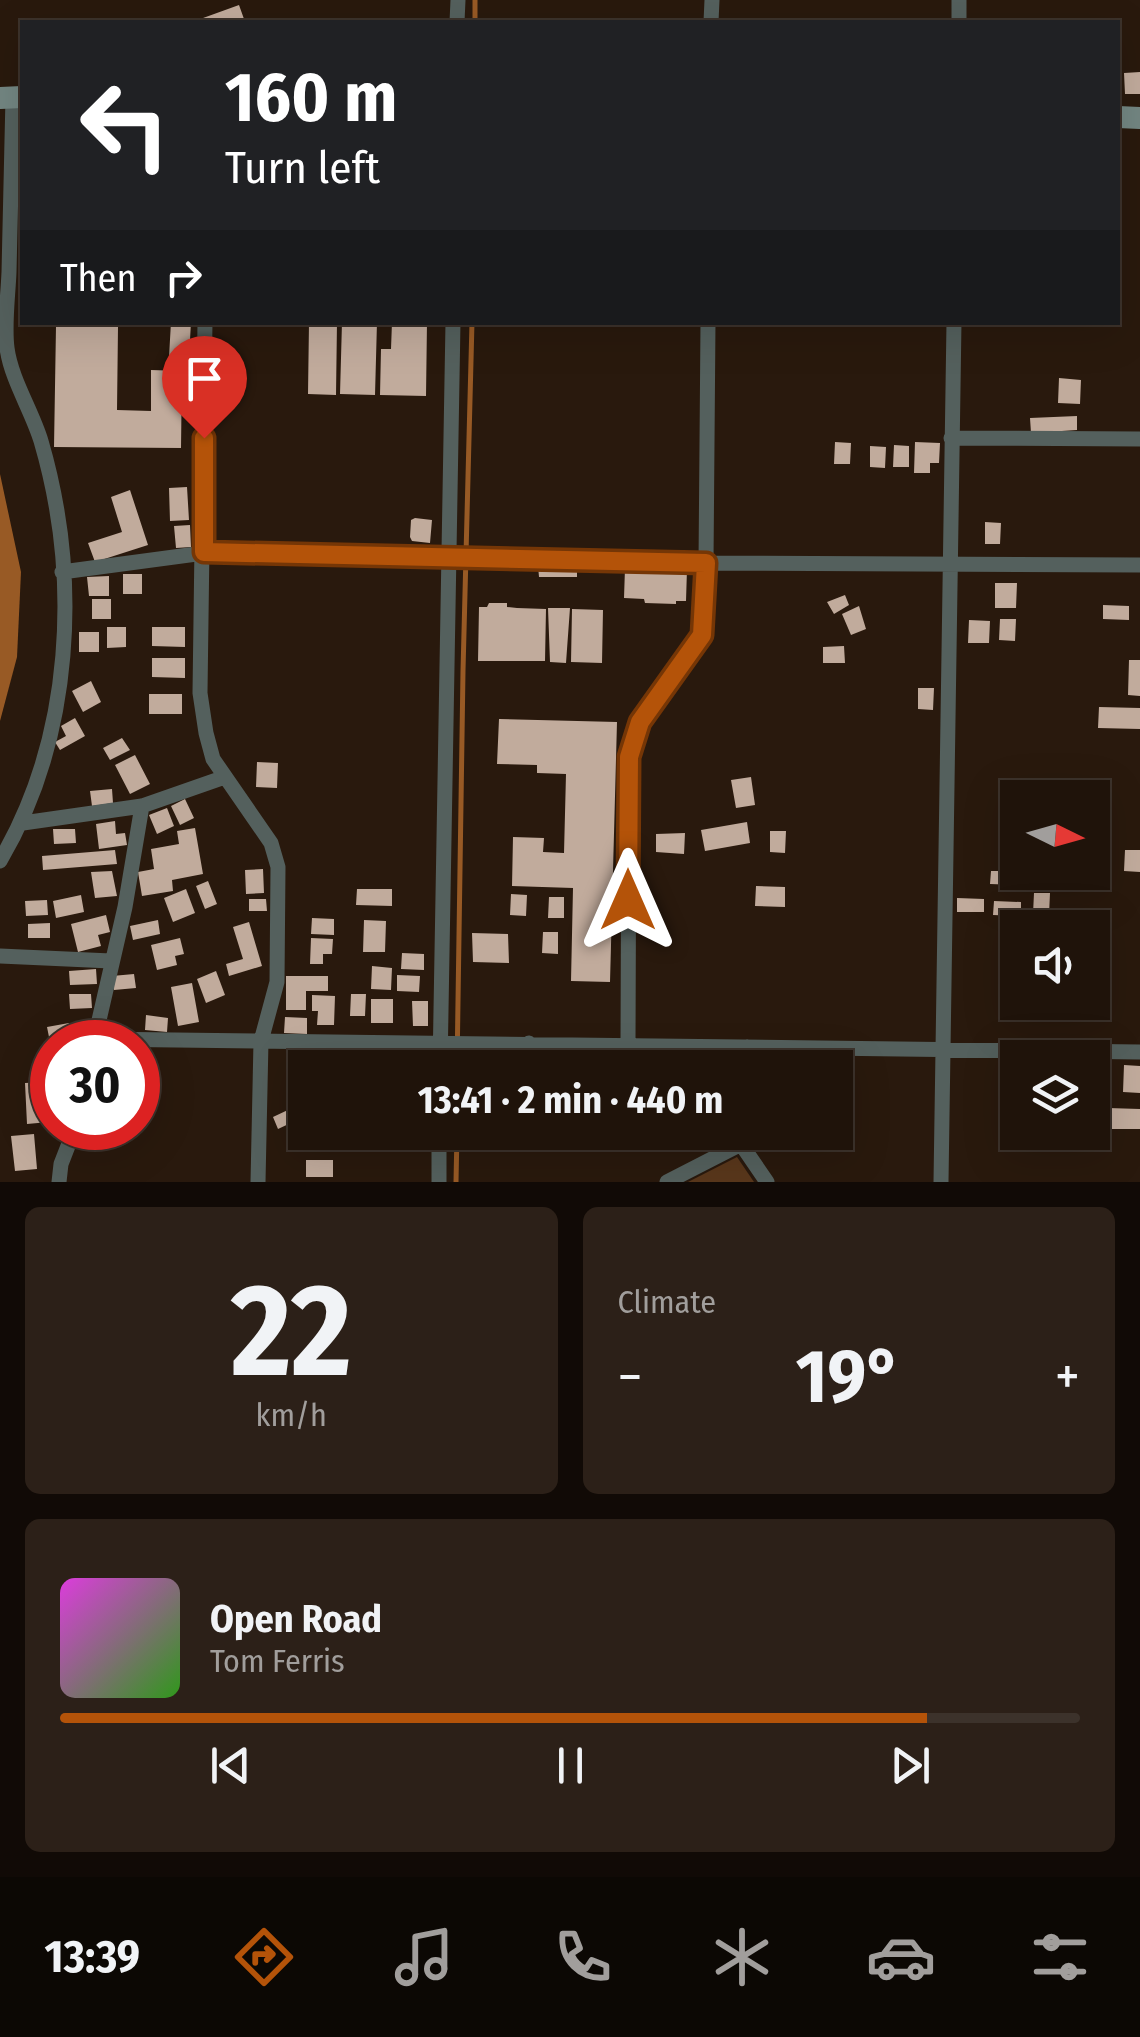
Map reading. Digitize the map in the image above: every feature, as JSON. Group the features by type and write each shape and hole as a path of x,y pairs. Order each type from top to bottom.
{"street":[{"path":"0,861 22,823 44,763 64,659 62,572 52,487 41,440 7,350 15,303 12,98"},
{"path":"205,325 200,693 210,746 225,778 270,844 278,866 277,982 261,1042 258,1182"},
{"path":"440,1050 453,556 453,325"},
{"path":"628,1044 629,757 640,722 702,635 708,325"},
{"path":"940,1182 954,325"},
{"path":"951,438 1140,439"},
{"path":"62,572 204,552 706,563 1140,565"},
{"path":"22,823 142,806 225,778"},
{"path":"98,1020 142,806"},
{"path":"0,956 111,961"},
{"path":"160,1041 1140,1052"},
{"path":"529,1043 529,1050"},
{"path":"59,1182 66,1150"},
{"path":"439,1150 439,1182"},
{"path":"667,1182 721,1150"},
{"path":"748,1150 767,1182"}],"shaded area":[{"path":"0,474 21,572 17,657 0,721"},
{"path":"737,1157 754,1182 688,1182"}],"building":[{"path":"239,5 244,19 241,20 198,20"},
{"path":"1140,72 1140,94 1125,94 1124,73"},
{"path":"171,325 191,325 189,358 169,357"},
{"path":"309,325 337,325 336,395 308,394"},
{"path":"342,325 377,325 375,395 340,394"},
{"path":"392,325 427,325 426,396 380,395 381,349 391,349"},
{"path":"56,326 118,327 117,410 151,411 151,370 182,371 181,448 54,447"},
{"path":"1059,378 1081,380 1080,404 1058,403"},
{"path":"1077,416 1077,430 1031,433 1030,418"},
{"path":"835,442 851,443 850,464 834,464"},
{"path":"915,442 940,443 939,463 930,463 930,473 914,473"},
{"path":"894,445 909,446 909,467 893,467"},
{"path":"870,446 886,447 885,468 870,467"},
{"path":"187,487 189,520 170,521 169,488"},
{"path":"130,490 148,545 95,562 88,543 122,532 111,497"},
{"path":"411,520 432,520 430,543 412,541"},
{"path":"985,522 1001,523 1000,544 985,544"},
{"path":"190,525 191,547 176,548 174,526"},
{"path":"538,566 577,567 577,577 539,577"},
{"path":"625,568 687,569 686,601 645,603 644,599 624,598"},
{"path":"123,574 142,574 142,594 123,594"},
{"path":"109,576 109,596 89,596 87,577"},
{"path":"995,583 1017,583 1016,608 995,608"},
{"path":"845,595 849,605 834,614 827,602"},
{"path":"92,599 111,599 111,619 92,619"},
{"path":"489,603 546,609 545,661 478,661 479,607"},
{"path":"1103,605 1129,606 1129,620 1103,619"},
{"path":"859,606 866,629 851,635 842,614"},
{"path":"548,608 570,608 566,663 550,662"},
{"path":"572,609 603,610 602,663 571,662"},
{"path":"1000,619 1016,619 1015,641 999,640"},
{"path":"969,620 990,621 989,643 968,643"},
{"path":"107,627 126,627 126,647 107,648"},
{"path":"152,627 185,627 185,647 152,646"},
{"path":"79,632 99,632 99,652 79,652"},
{"path":"844,646 845,663 823,663 823,647"},
{"path":"152,658 185,658 185,678 152,677"},
{"path":"1129,660 1140,660 1140,696 1128,695"},
{"path":"91,681 101,702 83,712 72,691"},
{"path":"918,688 934,688 933,710 918,709"},
{"path":"149,694 182,694 182,714 149,714"},
{"path":"1099,707 1140,708 1140,729 1098,728"},
{"path":"75,718 85,736 60,750 55,742 66,736 61,726"},
{"path":"499,719 617,722 610,982 571,981 573,888 512,886 513,837 544,838 543,852 564,853 566,774 537,773 537,765 497,764"},
{"path":"122,738 130,750 110,760 103,748"},
{"path":"135,755 150,784 130,794 115,765"},
{"path":"257,762 278,763 277,788 256,787"},
{"path":"751,777 755,805 736,808 731,780"},
{"path":"112,789 113,803 92,806 90,791"},
{"path":"185,799 194,818 180,825 171,806"},
{"path":"167,808 174,826 157,834 149,815"},
{"path":"115,821 116,834 125,833 127,845 99,849 96,824"},
{"path":"747,822 750,843 705,851 701,830"},
{"path":"195,828 203,874 172,880 173,891 142,896 138,872 154,869 151,849 179,844 177,831"},
{"path":"53,829 75,829 76,843 54,844"},
{"path":"770,831 786,831 785,853 770,852"},
{"path":"685,833 684,854 656,852 656,834"},
{"path":"115,850 117,864 43,870 42,856"},
{"path":"1125,850 1140,850 1140,872 1124,871"},
{"path":"263,869 264,893 246,894 245,870"},
{"path":"112,871 117,896 95,898 91,872"},
{"path":"991,871 1000,871 1000,884 990,884"},
{"path":"208,881 217,904 205,909 196,886"},
{"path":"756,886 785,887 785,907 755,906"},
{"path":"186,889 195,913 173,922 164,898"},
{"path":"357,889 392,889 392,906 356,905"},
{"path":"1034,893 1050,893 1049,910 1033,910"},
{"path":"511,894 527,895 526,916 510,915"},
{"path":"81,895 84,912 56,918 53,901"},
{"path":"549,897 564,897 564,918 548,918"},
{"path":"957,898 984,899 984,912 957,912"},
{"path":"249,899 266,899 267,911 249,911"},
{"path":"47,900 48,915 26,916 25,901"},
{"path":"994,901 1021,902 1021,910 1000,910 1000,915 993,915"},
{"path":"106,915 110,932 98,935 101,946 78,952 71,924"},
{"path":"312,918 334,919 334,935 311,934"},
{"path":"158,920 160,934 133,940 130,926"},
{"path":"364,920 386,921 385,952 363,952"},
{"path":"249,922 262,966 229,976 226,964 243,959 233,927"},
{"path":"50,923 50,938 28,938 28,924"},
{"path":"543,932 558,932 558,954 542,953"},
{"path":"472,933 508,934 509,963 473,962"},
{"path":"180,938 184,954 175,956 177,965 157,970 151,945"},
{"path":"311,938 333,939 332,954 323,954 323,964 310,964"},
{"path":"402,953 424,954 424,970 401,969"},
{"path":"372,966 392,968 391,990 371,989"},
{"path":"96,969 97,984 70,985 69,971"},
{"path":"216,971 225,995 206,1003 197,979"},
{"path":"134,974 136,988 114,990 112,976"},
{"path":"397,975 420,976 419,992 397,991"},
{"path":"286,976 328,976 328,991 306,991 306,1010 286,1010"},
{"path":"192,983 199,1022 178,1026 171,987"},
{"path":"69,994 91,994 92,1008 70,1009"},
{"path":"351,994 366,994 365,1016 350,1016"},
{"path":"312,995 335,996 334,1025 317,1025 318,1011 312,1011"},
{"path":"371,999 393,999 393,1023 371,1023"},
{"path":"412,1001 428,1001 428,1026 413,1026"},
{"path":"146,1015 168,1018 167,1032 160,1031 160,1020 146,1020"},
{"path":"285,1017 307,1018 307,1034 284,1033"},
{"path":"1124,1065 1140,1066 1140,1093 1123,1092"},
{"path":"25,1083 30,1083 27,1124"},
{"path":"1110,1108 1140,1109 1140,1129 1110,1129"},
{"path":"288,1110 288,1124 278,1129 273,1117"},
{"path":"30,1134 30,1150 35,1150 37,1169 15,1171 11,1136"},
{"path":"306,1160 333,1160 333,1177 306,1177"}],"waterway":[{"path":"475,0 475,20"},
{"path":"457,1050 472,325"},
{"path":"456,1182 457,1150"}],"route":[{"path":"204,438 204,552 706,563 702,635 640,722 629,757 628,900"}]}
